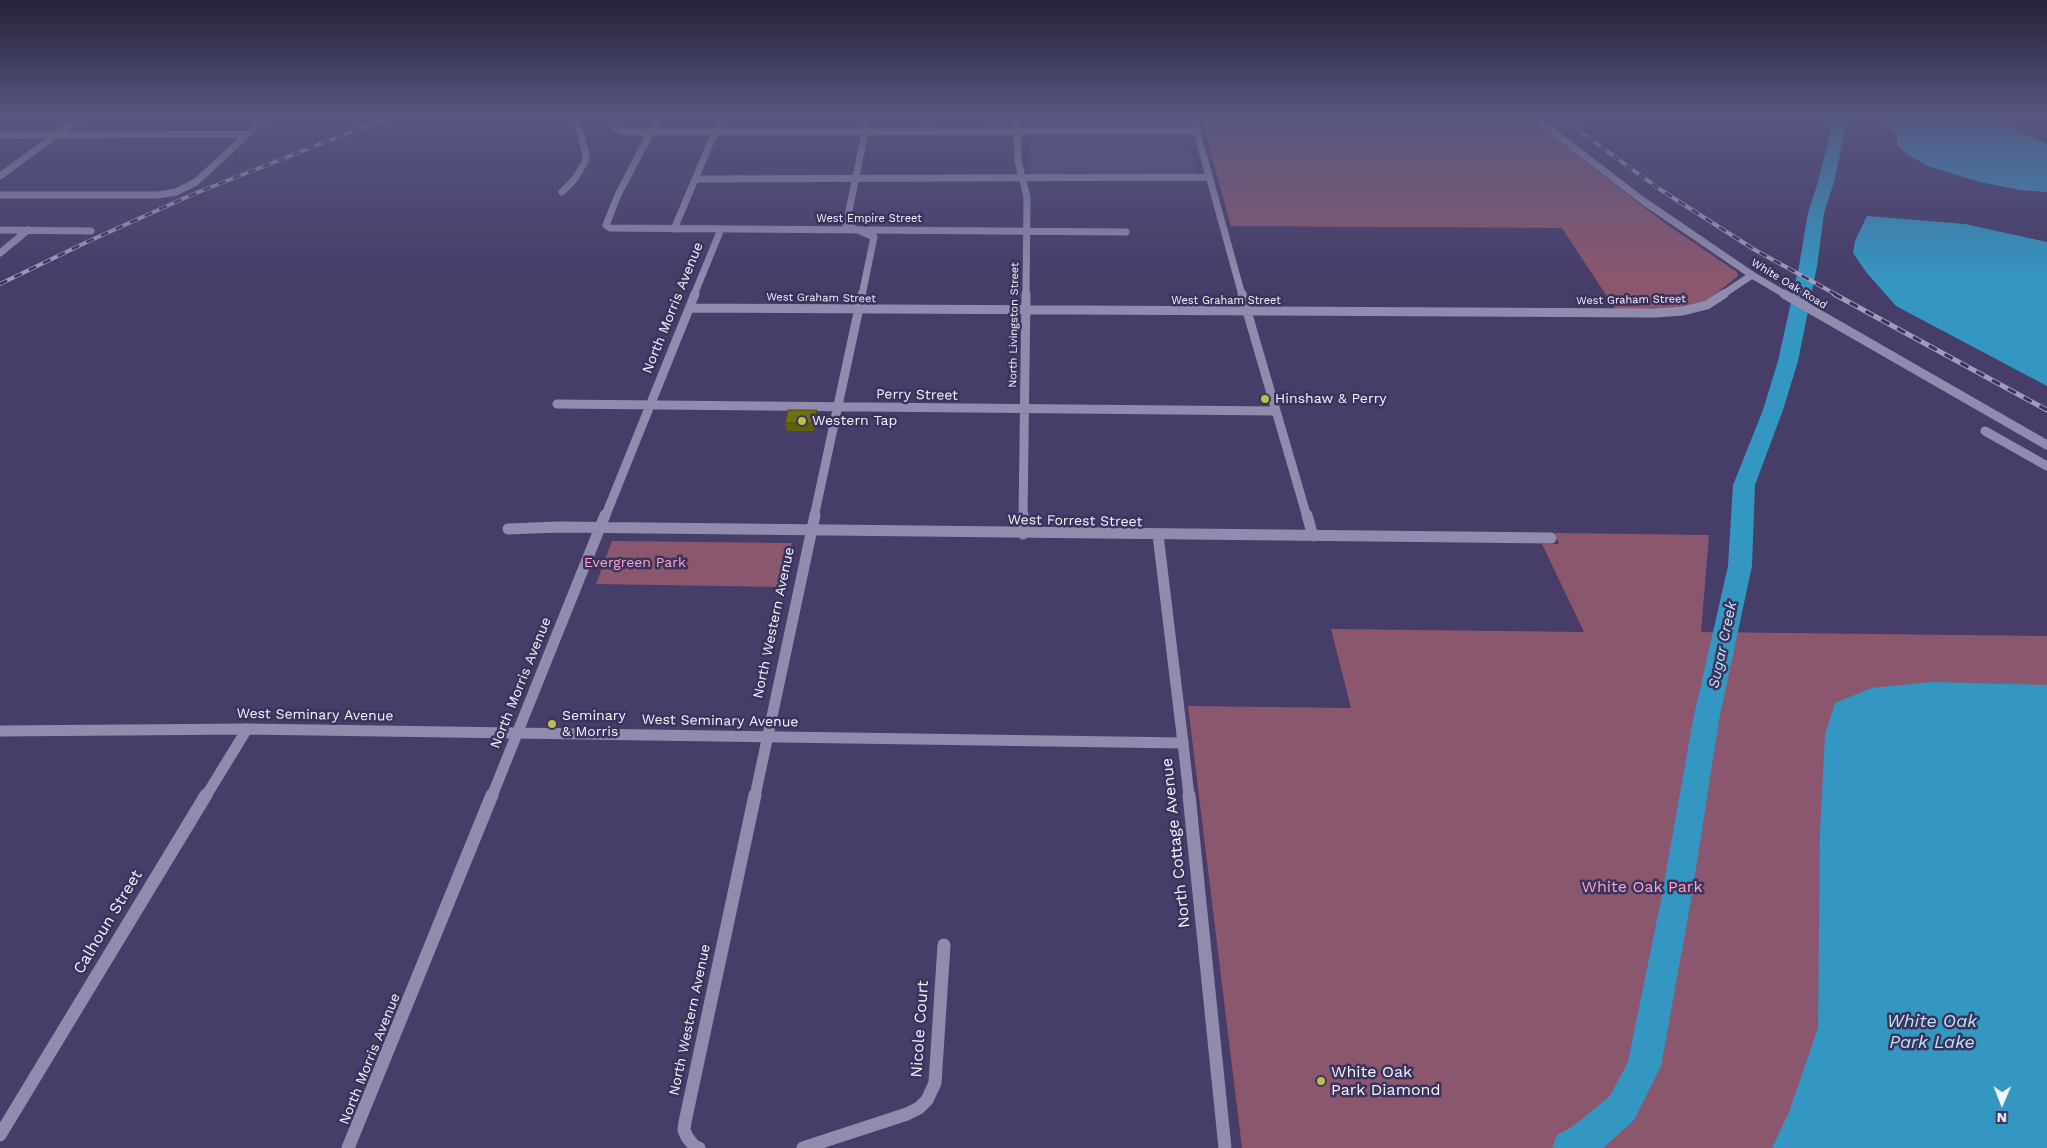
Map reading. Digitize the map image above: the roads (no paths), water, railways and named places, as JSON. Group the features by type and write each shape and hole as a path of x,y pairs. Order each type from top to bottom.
{"street":[{"path":"0,195 158,195 176,192 196,182 207,172"},
{"path":"562,192 580,172"},
{"name":"West Empire Street","path":"631,172 608,221 607,226 611,228 1126,232"},
{"path":"674,229 698,172"},
{"name":"North Western Avenue","path":"699,1148 694,1146 687,1137 684,1130 685,1122 874,238 870,234 846,225 857,172"},
{"name":"North Livingston Street","path":"1021,172 1027,197 1023,534"},
{"path":"1207,172 1246,312 1313,536"},
{"name":"White Oak Road","path":"1605,172 1642,200 1752,275 2047,446"},
{"path":"695,179 1209,177"},
{"path":"0,230 91,231"},
{"path":"0,253 28,230"},
{"name":"North Morris Avenue","path":"348,1148 356,1133 721,230"},
{"name":"West Graham Street","path":"690,308 1246,312 1678,312 1690,310 1717,300 1752,275"},
{"name":"Perry Street","path":"557,404 1276,411"},
{"path":"1985,430 2047,466"},
{"name":"West Forrest Street","path":"508,529 600,528 1158,536 1551,538"},
{"name":"North Cottage Avenue","path":"1158,536 1198,866 1203,940 1224,1148"},
{"name":"West Seminary Avenue","path":"0,731 248,729 1183,743"},
{"name":"Calhoun Street","path":"0,1135 139,904 248,729"},
{"name":"Nicole Court","path":"803,1148 907,1114 920,1108 927,1100 935,1083 944,945"}],"water":[{"path":"1946,172 2047,172 2047,192 2020,190 1980,182"},
{"path":"1867,216 1965,224 2047,242 2047,386 1896,306 1866,272 1853,253 1855,241"},
{"name":"White Oak Park Lake","path":"1932,682 2047,685 2047,1148 1772,1148 1789,1112 1818,1028 1820,832 1825,735 1835,703 1872,688"}],"waterway":[{"name":"Sugar Creek","path":"1570,1148 1585,1140 1622,1108 1644,1066 1676,900 1706,720 1740,566 1744,485 1773,410 1788,361 1808,266 1816,213 1828,172"}],"railway":[{"path":"0,284 89,241 196,193 250,172"},
{"path":"1635,172 1755,250 1837,295"},
{"path":"1834,294 2047,410"}],"place":[{"name":"Hinshaw & Perry","path":"1265,399"},
{"name":"Western Tap","path":"802,421"},
{"name":"Seminary & Morris","path":"552,724"},
{"name":"White Oak Park Diamond","path":"1321,1081"}],"park label":[{"name":"Evergreen Park","path":"635,563"},
{"name":"White Oak Park","path":"1642,887"}]}
